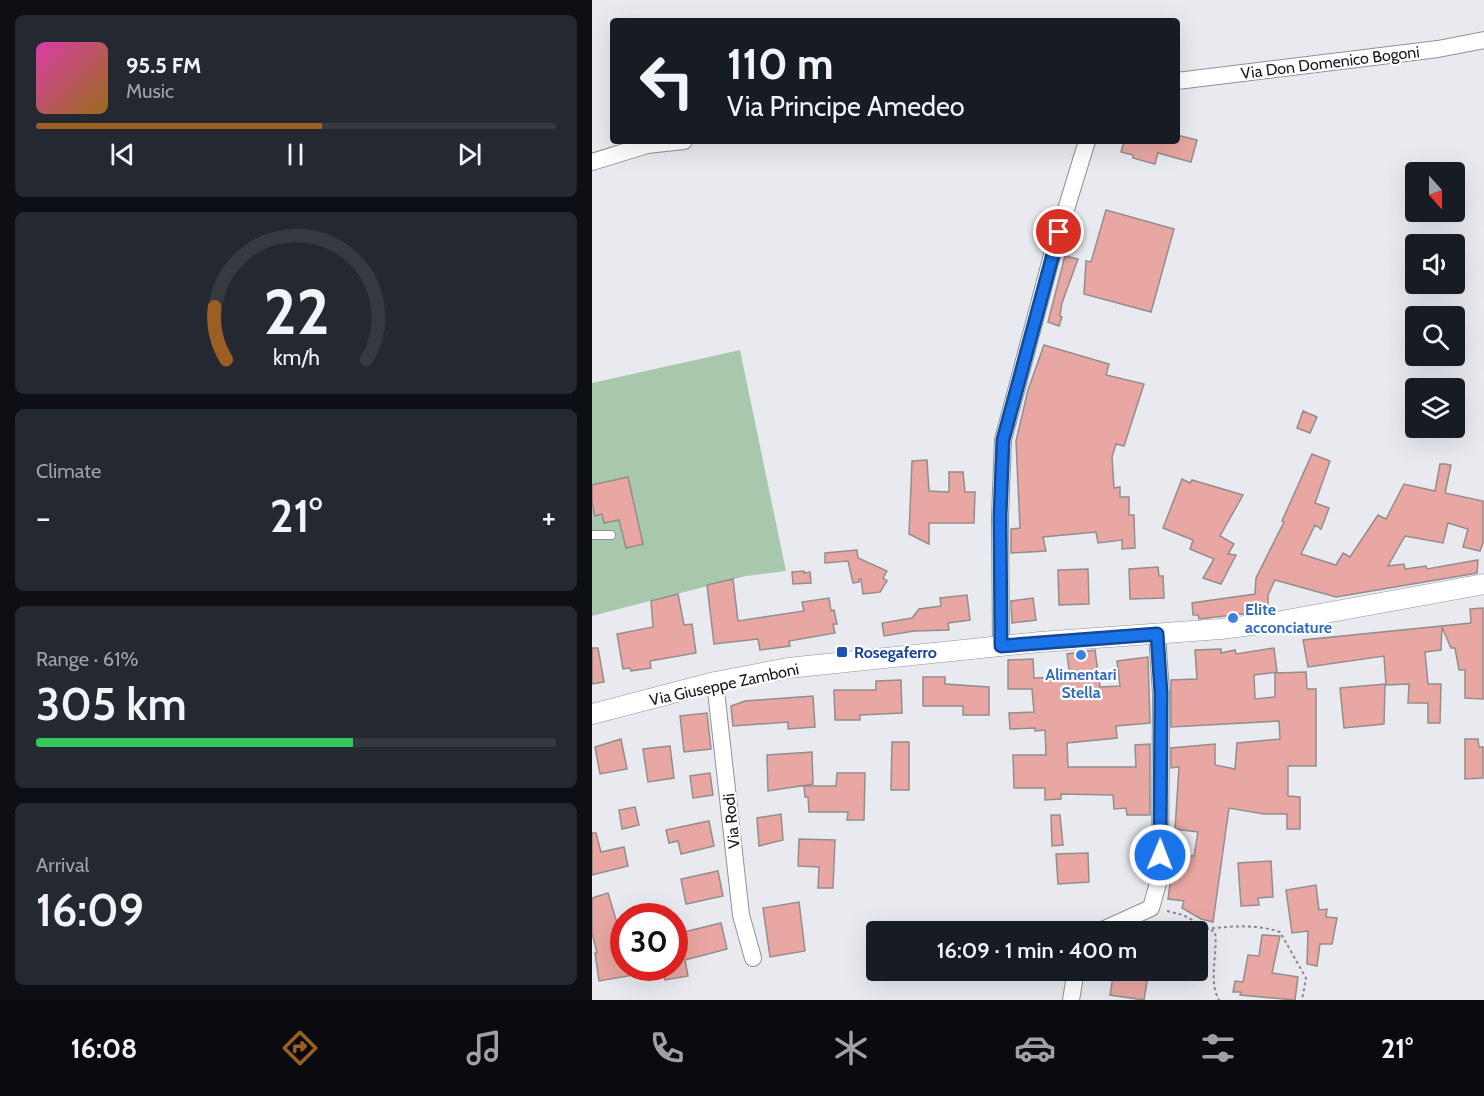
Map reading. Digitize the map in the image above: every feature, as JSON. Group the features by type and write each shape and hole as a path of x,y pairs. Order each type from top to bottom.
{"street":[{"name":"Via Don Domenico Bogoni","path":"1180,81 1438,49 1483,40"},
{"path":"592,162 656,144"},
{"path":"1001,646 1000,516 1003,440 1052,255 1086,144"},
{"name":"Via Giuseppe Zamboni","path":"592,714 715,682 788,668 1001,646 1221,629 1276,622 1483,584"},
{"path":"1122,921 1151,908 1160,876 1161,693 1157,634"},
{"name":"Via Rodi","path":"715,682 741,915 753,958"},
{"path":"1071,1000 1074,981"}],"lane":[{"path":"592,535 611,535"}],"path":[{"path":"1151,908 1183,915 1193,921"},
{"path":"1208,929 1231,926 1267,928 1280,932 1306,978 1302,1000"},
{"path":"1208,930 1215,932 1217,948 1214,991 1219,1000"}],"green space":[{"path":"740,350 786,571 746,576 592,616 592,383"}],"building":[{"path":"1180,136 1197,140 1191,162 1158,153 1155,164 1121,152 1123,144 1180,144"},
{"path":"1106,210 1174,229 1151,312 1084,294 1086,261 1091,262"},
{"path":"1065,256 1078,259 1062,303 1060,316 1062,317 1059,326 1048,322"},
{"path":"1044,345 1109,364 1106,375 1144,384 1124,446 1116,444 1112,457 1114,488 1120,487 1120,497 1129,497 1129,515 1134,515 1135,548 1122,549 1122,540 1098,543 1096,532 1043,537 1046,551 1011,553 1011,529 1020,528 1016,441 1028,390"},
{"path":"1303,411 1317,417 1310,433 1297,428"},
{"path":"1312,454 1330,461 1315,503 1329,508 1321,529 1315,525 1301,554 1336,565 1343,553 1350,557 1378,515 1386,519 1404,484 1435,491 1440,464 1445,464 1451,465 1445,493 1483,501 1483,543 1480,551 1463,547 1468,529 1448,523 1443,543 1405,536 1388,566 1404,564 1405,569 1426,566 1427,569 1478,560 1477,573 1336,597 1275,580 1268,595 1268,611 1199,619 1198,615 1193,615 1192,603 1255,594 1256,578 1284,522 1282,521"},
{"path":"927,460 929,491 949,492 949,472 963,472 965,492 975,492 974,523 929,523 929,544 909,534 912,461"},
{"path":"628,477 643,544 626,548 619,520 604,523 602,514 595,516 592,485"},
{"path":"1182,479 1190,483 1192,480 1243,495 1220,536 1234,544 1228,554 1236,555 1221,584 1203,578 1214,559 1190,549 1193,540 1163,528"},
{"path":"857,550 858,558 887,571 883,578 887,581 880,592 863,594 861,579 853,583 848,561 825,563 825,553"},
{"path":"1158,567 1159,576 1163,576 1164,598 1130,599 1129,569"},
{"path":"1088,569 1089,604 1059,605 1058,570"},
{"path":"804,571 804,573 810,572 811,583 793,584 792,572"},
{"path":"733,579 738,621 804,611 802,602 829,598 831,611 834,610 837,624 833,624 835,633 789,641 790,646 760,650 758,639 714,644 707,585"},
{"path":"678,594 684,625 692,624 696,653 650,661 651,668 631,671 630,668 623,669 617,634 653,627 651,601"},
{"path":"967,595 970,620 948,623 949,630 914,631 884,636 882,623 912,618 919,609 941,606 940,598"},
{"path":"1033,598 1036,620 1012,623 1011,601"},
{"path":"1483,608 1483,699 1465,698 1465,670 1459,670 1455,648 1451,648 1442,627 1441,650 1425,652 1428,684 1441,684 1440,723 1428,723 1428,703 1408,703 1409,684 1386,685 1384,656 1308,667 1303,640 1471,623 1470,609"},
{"path":"592,648 598,648 604,682 592,684"},
{"path":"1274,648 1277,672 1254,675 1255,699 1275,697 1275,673 1306,672 1307,689 1316,689 1316,766 1288,766 1288,796 1300,797 1300,829 1287,829 1287,814 1264,814 1229,808 1213,922 1201,919 1182,908 1184,901 1168,899 1174,855 1194,856 1198,832 1175,829 1179,767 1171,768 1171,748 1215,744 1215,765 1235,769 1237,743 1280,739 1279,721 1171,727 1171,680 1197,679 1195,650 1221,649 1221,653 1235,650 1236,654"},
{"path":"1095,650 1100,687 1120,686 1117,661 1148,657 1150,723 1116,726 1117,738 1067,743 1068,767 1136,767 1135,745 1150,744 1150,815 1127,815 1126,808 1114,809 1113,795 1061,794 1061,799 1045,800 1045,788 1014,788 1013,755 1046,755 1045,730 1010,729 1009,713 1034,712 1032,689 1008,689 1008,660 1033,659 1034,678 1070,677 1067,654"},
{"path":"923,677 945,677 945,684 989,687 989,715 963,715 963,706 923,706"},
{"path":"901,680 902,713 860,715 860,720 835,720 834,690 876,690 876,681"},
{"path":"1385,684 1384,724 1344,728 1340,688"},
{"path":"813,696 815,727 788,729 788,722 733,726 731,706 745,701"},
{"path":"707,713 711,749 684,752 680,716"},
{"path":"621,739 627,769 600,774 595,747"},
{"path":"1465,739 1478,739 1479,747 1483,747 1483,778 1465,779"},
{"path":"892,742 909,742 909,790 891,790"},
{"path":"670,746 674,778 648,782 643,749"},
{"path":"812,752 813,784 768,791 767,755"},
{"path":"710,773 713,795 693,798 690,776"},
{"path":"837,773 865,773 864,820 847,820 848,812 809,812 808,797 805,797 804,786 836,786"},
{"path":"635,807 639,825 622,829 619,810"},
{"path":"781,814 783,840 759,846 757,818"},
{"path":"1051,815 1060,815 1063,845 1052,846"},
{"path":"709,821 714,846 681,854 678,841 669,843 666,830"},
{"path":"592,833 596,833 601,852 624,847 628,866 592,875"},
{"path":"799,839 835,840 833,888 818,888 819,867 798,866"},
{"path":"1088,853 1089,882 1058,884 1056,854"},
{"path":"1271,861 1273,897 1258,898 1259,905 1241,906 1238,863"},
{"path":"718,871 723,896 686,903 681,879"},
{"path":"1316,885 1319,910 1327,909 1326,917 1337,918 1332,944 1320,944 1317,966 1307,964 1308,931 1292,933 1286,890"},
{"path":"608,893 611,903 610,979 599,981 595,953 597,953 592,933 592,898"},
{"path":"799,902 805,951 770,957 763,908"},
{"path":"721,923 727,949 688,959 688,931"},
{"path":"1262,935 1280,936 1272,973 1298,977 1295,1000 1240,995 1241,992 1233,992 1235,981 1243,982 1248,955 1259,956"},
{"path":"1112,981 1147,981 1144,1000 1110,995"}],"place":[{"name":"Elite acconciature","path":"1233,618"},
{"name":"Rosegaferro","path":"842,652"},
{"name":"Alimentari Stella","path":"1081,655"}],"route":[{"path":"1059,232 1003,440 1000,516 1001,646 1157,634 1161,693 1160,855"}]}
